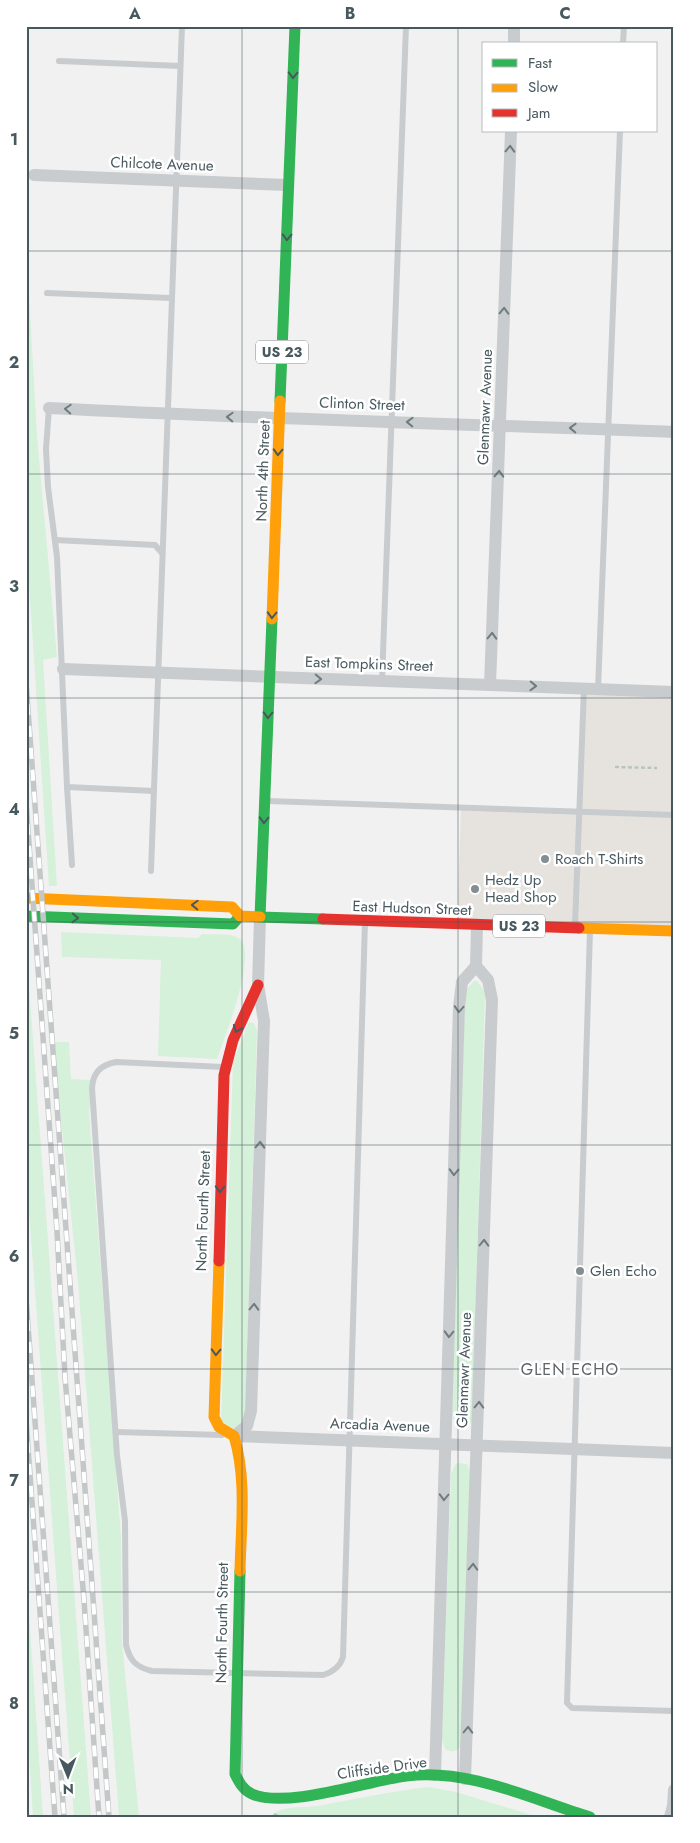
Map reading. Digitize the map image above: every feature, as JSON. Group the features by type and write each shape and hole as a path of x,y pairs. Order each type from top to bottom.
{"main road":[{"name":"North 4th Street","path":"260,917 294,26"},
{"name":"East Hudson Street","path":"26,898 232,907 240,916 365,922 674,931"},
{"name":"East Hudson Street","path":"26,916 232,924 240,916"},
{"name":"North Fourth Street","path":"238,1782 234,1766 242,1475 240,1456 234,1436 219,1427 214,1416 224,1067 238,1026 258,985"},
{"name":"Cliffside Drive","path":"238,1782 245,1790 254,1795 276,1798 312,1794 408,1776 436,1775 466,1778 590,1817"}],"street":[{"path":"514,26 514,42"},
{"name":"Glenmawr Avenue","path":"490,685 511,132"},
{"name":"Chilcote Avenue","path":"34,175 288,185"},
{"name":"Clinton Street","path":"48,408 674,432"},
{"name":"East Tompkins Street","path":"63,669 674,692"},
{"name":"North Fourth Street","path":"234,1436 247,1426 251,1411 264,1021 258,985 260,917"},
{"path":"476,966 477,925"},
{"name":"Glenmawr Avenue","path":"436,1775 459,1007 462,982 476,966 488,980 492,1000 466,1778"},
{"name":"Arcadia Avenue","path":"234,1436 674,1453"},
{"path":"670,1817 674,1790"}],"lane":[{"path":"151,871 182,26"},
{"path":"382,681 406,26"},
{"path":"623,42 624,26"},
{"path":"59,61 180,66"},
{"path":"598,689 620,132"},
{"path":"47,293 171,298"},
{"path":"48,408 46,449 48,487 55,540 72,865"},
{"path":"55,540 155,545 162,553"},
{"path":"575,928 584,688"},
{"path":"67,788 154,791"},
{"path":"265,800 674,815"},
{"path":"224,1067 116,1062 100,1067 93,1080 92,1098 116,1432 125,1521 125,1634 129,1656 135,1664 152,1671 324,1674 335,1670 341,1663 343,1647 365,922"},
{"path":"590,928 567,1703 572,1708 674,1711"},
{"name":"Arcadia Avenue","path":"116,1432 234,1436"}],"path":[{"path":"615,767 658,768"}],"shaded area":[{"path":"584,688 674,692 674,933 457,924 461,808 579,812"}],"green space":[{"path":"26,240 37,436 57,657 43,660 57,886 49,886 26,538"},
{"path":"61,932 198,938 202,934 222,934 232,935 240,939 244,948 245,961 242,978 238,997 217,1059 158,1056 161,960 62,957"},
{"path":"26,946 91,1817 74,1817 26,1170"},
{"path":"474,981 477,981 484,990 485,996 472,1421 469,1425 462,1426 454,1421 452,1415 465,995 467,989"},
{"path":"249,1022 254,1023 257,1031 245,1418 243,1423 234,1429 221,1422 233,1062"},
{"path":"53,1042 69,1042 71,1079 93,1080 89,1112 121,1538 122,1642 139,1817 119,1817 78,1282"},
{"path":"458,1463 467,1464 471,1473 461,1746 455,1751 449,1751 445,1749 442,1740 451,1474"},
{"path":"26,1570 43,1817 33,1817 26,1701"},
{"path":"429,1787 456,1792 538,1817 270,1817 280,1810 318,1806"}],"railway":[{"path":"26,682 109,1817"},
{"path":"26,802 57,1231 65,1377 84,1600 99,1817"},
{"path":"26,1298 64,1817"},
{"path":"26,1420 55,1817"}],"traffic: fast":[{"path":"280,401 295,26"},
{"path":"272,619 260,917 323,919"},
{"path":"26,916 233,924 240,916"},
{"path":"240,1571 235,1774 246,1790 252,1794 267,1798 285,1798 306,1796 406,1776 453,1776 500,1787 590,1817"}],"traffic: slow":[{"path":"272,619 280,401"},
{"path":"26,898 232,907 240,916 260,917"},
{"path":"579,928 674,931"},
{"path":"219,1261 214,1417 219,1427 234,1436 241,1469 240,1571"}],"traffic: jam":[{"path":"323,919 579,928"},
{"path":"219,1261 224,1075 233,1040 258,985"}],"place":[{"name":"Roach T-Shirts","path":"545,859"},
{"name":"Hedz Up Head Shop","path":"475,889"},
{"name":"Glen Echo","path":"580,1271"}],"district":[{"name":"GLEN ECHO","path":"570,1369"}]}
